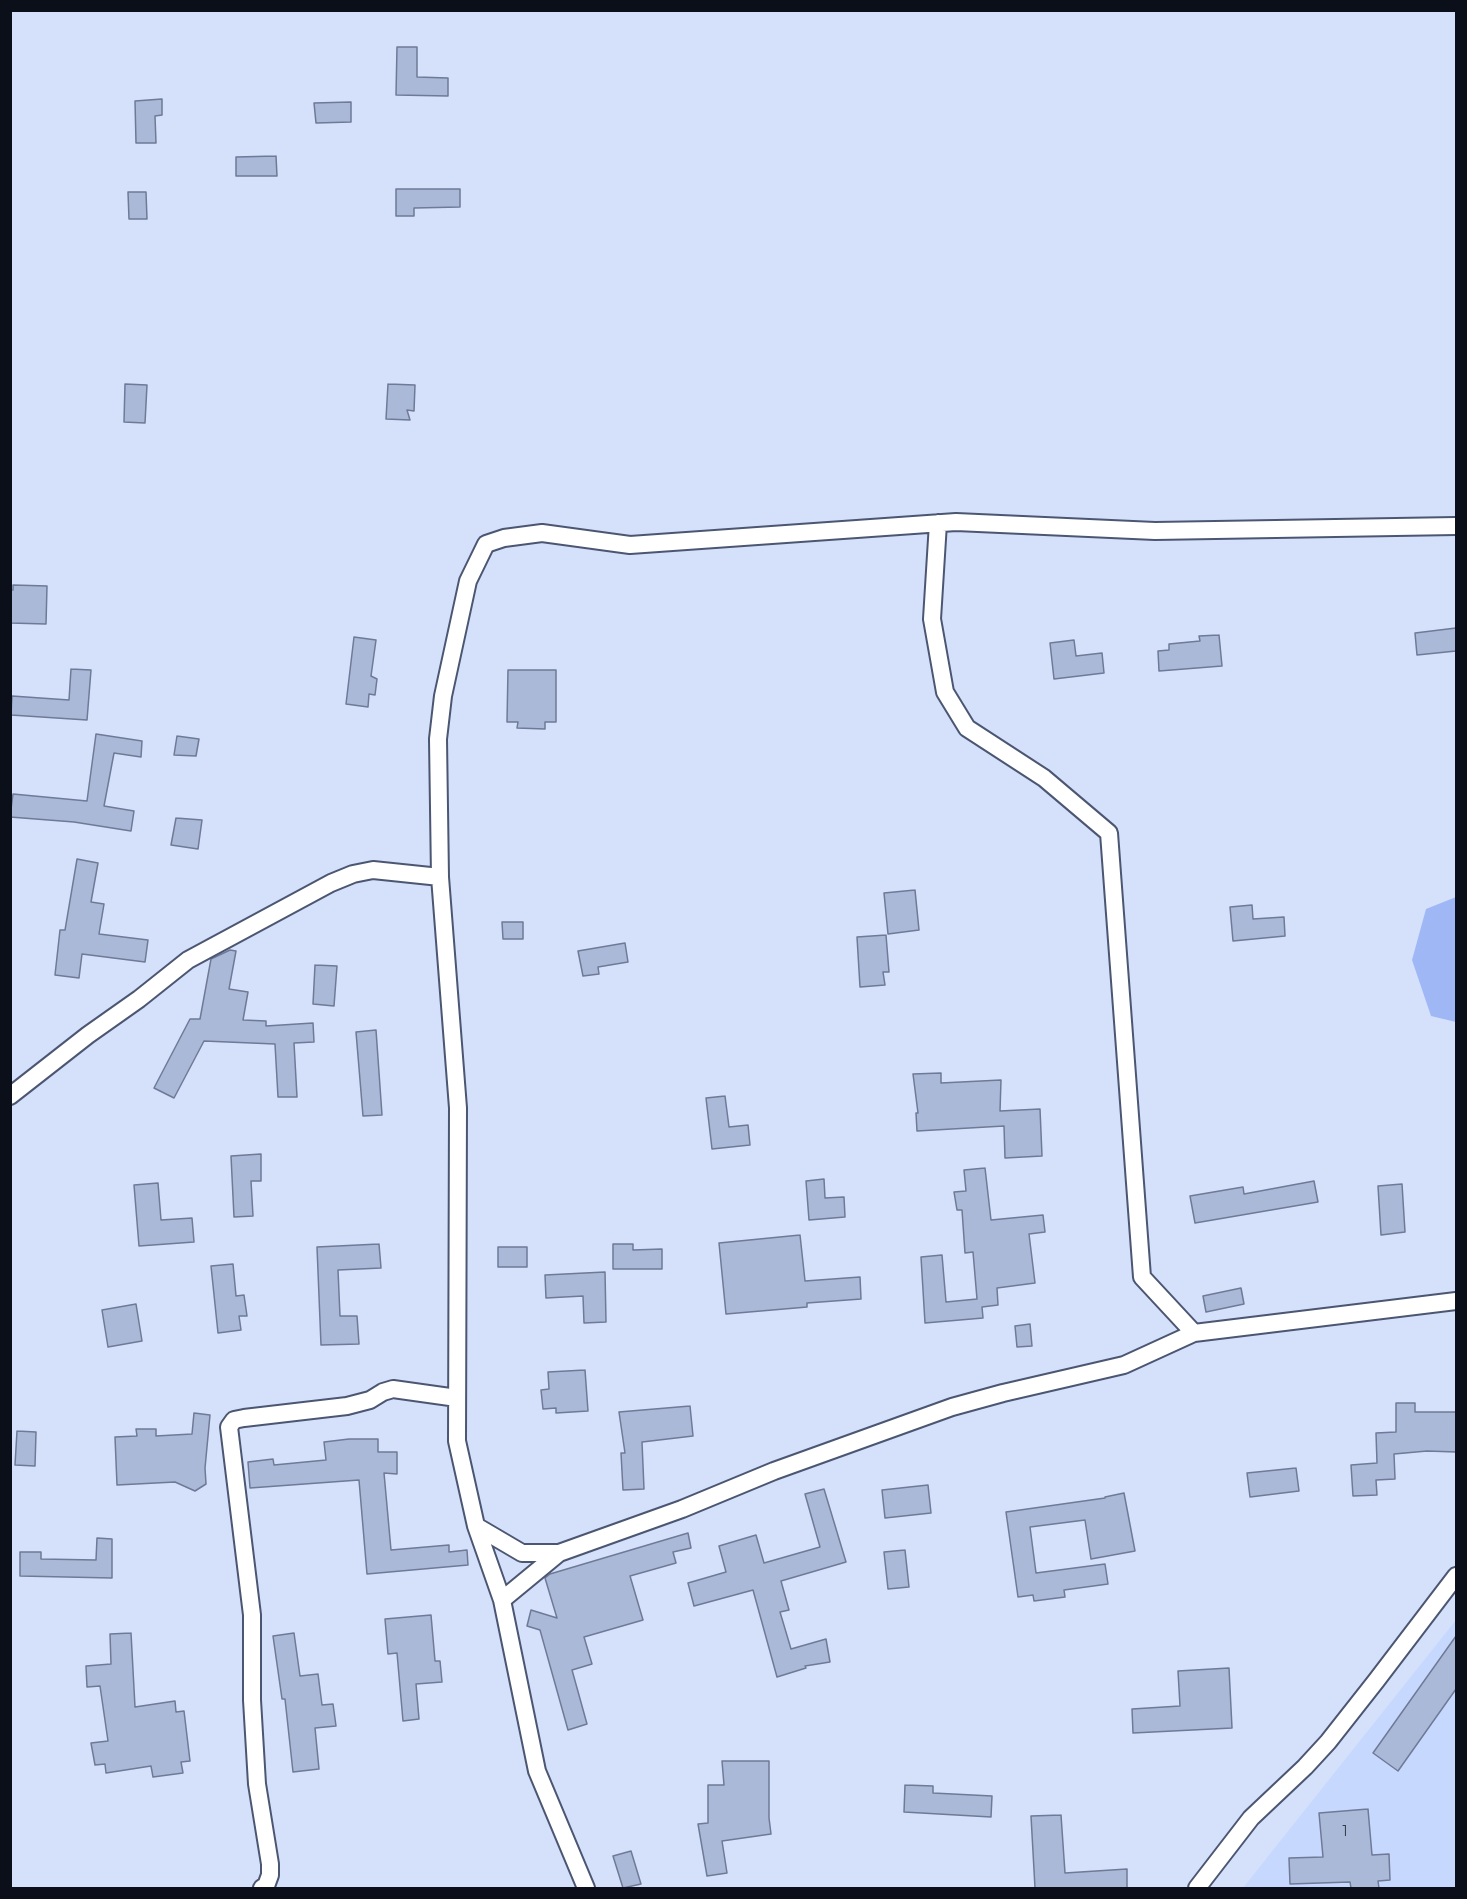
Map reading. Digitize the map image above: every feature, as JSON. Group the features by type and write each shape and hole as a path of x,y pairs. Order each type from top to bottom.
{"street":[{"path":"586,1888 537,1771 502,1600 476,1526 457,1441 459,1108 440,877 438,739 443,696 468,581 486,544 504,538 542,533 630,545 956,522 1155,531 1456,526"},
{"path":"938,523 932,619 945,692 967,728 1044,778 1109,833 1142,1277 1194,1333"},
{"path":"10,1096 188,960 331,883 353,874 373,870 440,877"},
{"path":"502,1600 558,1553 682,1509 774,1472 952,1407 1124,1365 1194,1333 1456,1301"},
{"path":"262,1888 266,1886 270,1875 270,1864 257,1784 252,1700 252,1615 229,1427 234,1420 244,1418 347,1406 370,1400 393,1389 457,1398"},
{"path":"476,1526 522,1552 558,1553"},
{"path":"1197,1888 1251,1818 1328,1742 1456,1576"}],"shaded area":[{"path":"1456,897 1456,1022 1431,1016 1412,960 1426,909"},
{"path":"1456,1620 1456,1888 1243,1888 1277,1845"}],"building":[{"path":"397,47 417,47 417,77 448,78 448,96 396,95"},
{"path":"162,99 162,115 155,116 156,143 136,143 135,101"},
{"path":"351,102 351,122 316,123 314,103"},
{"path":"276,156 277,176 236,176 236,157"},
{"path":"396,189 460,189 460,207 414,208 414,216 396,216"},
{"path":"128,192 146,192 147,219 129,219"},
{"path":"125,384 147,385 145,423 124,422"},
{"path":"388,384 415,385 414,411 407,410 410,420 386,419"},
{"path":"13,585 47,586 46,624 10,623 10,590 13,590"},
{"path":"1456,628 1456,651 1417,655 1415,633"},
{"path":"1219,635 1222,666 1159,671 1158,651 1169,650 1169,644 1200,641 1199,636"},
{"path":"354,637 376,640 371,676 377,679 375,695 369,694 368,707 346,704"},
{"path":"1074,640 1076,656 1102,653 1104,673 1054,679 1050,643"},
{"path":"71,669 91,670 87,720 11,715 12,696 69,700"},
{"path":"508,670 556,670 556,722 545,722 545,729 517,728 518,722 507,722"},
{"path":"96,734 142,741 141,757 114,753 104,806 134,811 131,831 74,822 10,817 13,794 87,801"},
{"path":"177,736 199,739 196,756 174,755"},
{"path":"176,818 202,820 198,849 171,845"},
{"path":"77,859 98,863 91,902 104,904 99,934 148,940 145,962 82,954 79,978 55,975 60,930 65,930"},
{"path":"915,890 919,930 888,934 884,893"},
{"path":"1252,905 1253,919 1284,917 1285,936 1233,941 1230,907"},
{"path":"502,922 523,922 523,939 503,939"},
{"path":"886,935 889,972 883,972 885,985 860,987 857,937"},
{"path":"625,943 628,962 598,967 599,974 583,976 578,951"},
{"path":"230,950 236,951 229,989 248,992 243,1020 266,1021 266,1026 313,1023 314,1042 294,1043 297,1097 278,1097 275,1044 204,1041 174,1098 154,1088 190,1019 200,1019 211,959"},
{"path":"315,965 337,966 334,1006 313,1004"},
{"path":"376,1030 382,1115 363,1116 356,1032"},
{"path":"941,1073 941,1083 1001,1080 1000,1111 1040,1109 1042,1156 1005,1158 1004,1126 917,1131 916,1113 918,1113 913,1074"},
{"path":"725,1096 729,1127 748,1125 750,1145 712,1149 706,1098"},
{"path":"261,1154 261,1181 251,1181 253,1216 234,1217 231,1156"},
{"path":"985,1168 991,1220 1043,1215 1045,1232 1029,1234 1035,1283 997,1288 998,1305 982,1307 983,1318 925,1323 921,1257 942,1255 946,1302 977,1299 973,1252 965,1253 962,1210 957,1210 954,1192 966,1191 964,1170"},
{"path":"824,1179 825,1198 844,1197 845,1217 809,1220 806,1181"},
{"path":"1314,1181 1318,1202 1195,1223 1190,1196 1243,1187 1244,1194"},
{"path":"158,1183 161,1220 192,1218 194,1242 139,1246 134,1185"},
{"path":"1402,1184 1405,1232 1381,1235 1378,1186"},
{"path":"800,1235 805,1281 860,1277 861,1299 807,1303 807,1307 726,1314 719,1243"},
{"path":"379,1244 381,1268 338,1270 340,1316 357,1316 359,1344 321,1345 317,1247"},
{"path":"613,1244 633,1244 633,1250 662,1249 662,1269 613,1269"},
{"path":"498,1247 527,1247 527,1267 498,1267"},
{"path":"233,1264 236,1296 244,1295 247,1316 239,1316 241,1330 218,1333 211,1266"},
{"path":"605,1272 606,1322 584,1323 583,1296 546,1298 545,1275"},
{"path":"1241,1288 1244,1304 1206,1312 1203,1296"},
{"path":"136,1304 142,1341 108,1347 102,1310"},
{"path":"1030,1324 1032,1346 1017,1347 1015,1326"},
{"path":"585,1370 588,1411 556,1413 556,1408 543,1409 541,1390 549,1389 548,1372"},
{"path":"1396,1403 1415,1403 1415,1412 1456,1412 1456,1452 1427,1451 1394,1454 1395,1479 1376,1480 1377,1495 1353,1496 1351,1465 1377,1463 1376,1433 1396,1432"},
{"path":"690,1406 693,1436 642,1442 644,1489 623,1490 621,1453 625,1453 619,1412"},
{"path":"194,1413 210,1415 205,1468 206,1484 195,1491 175,1482 117,1485 115,1437 137,1436 136,1429 156,1429 156,1436 192,1434"},
{"path":"17,1431 36,1432 35,1466 15,1465"},
{"path":"378,1439 378,1452 397,1452 397,1474 384,1473 391,1550 449,1545 449,1552 467,1550 468,1565 367,1574 359,1480 250,1488 248,1462 273,1459 274,1465 326,1460 324,1442"},
{"path":"1296,1468 1299,1491 1250,1497 1247,1473"},
{"path":"928,1485 931,1513 885,1518 882,1490"},
{"path":"824,1489 846,1562 781,1581 789,1610 780,1612 791,1649 826,1639 830,1662 805,1666 806,1668 777,1677 753,1590 694,1606 688,1583 726,1572 719,1546 756,1535 764,1563 820,1547 805,1494"},
{"path":"1124,1493 1135,1551 1091,1559 1085,1520 1030,1527 1036,1573 1105,1564 1108,1584 1064,1590 1065,1597 1034,1601 1033,1595 1018,1597 1006,1512 1105,1498"},
{"path":"688,1533 691,1548 673,1552 676,1563 630,1576 643,1620 584,1637 592,1664 572,1670 587,1724 568,1730 540,1630 527,1626 531,1610 557,1618 545,1578 550,1574"},
{"path":"97,1538 112,1539 112,1578 20,1576 20,1552 41,1552 41,1559 96,1560"},
{"path":"905,1550 909,1587 888,1589 884,1552"},
{"path":"431,1615 435,1661 440,1661 442,1682 416,1684 419,1719 403,1721 397,1653 388,1654 385,1619"},
{"path":"131,1633 135,1707 175,1701 176,1712 184,1711 190,1761 181,1762 183,1773 153,1777 151,1766 106,1773 105,1764 95,1765 91,1743 108,1741 100,1686 87,1687 86,1666 111,1664 110,1634"},
{"path":"294,1633 300,1676 318,1674 322,1705 333,1704 336,1726 315,1728 319,1769 293,1772 285,1699 282,1699 273,1636"},
{"path":"1456,1636 1456,1689 1398,1771 1373,1753"},
{"path":"1229,1668 1232,1728 1133,1733 1132,1709 1180,1706 1178,1671"},
{"path":"722,1761 769,1761 771,1834 722,1841 727,1873 707,1876 698,1824 708,1823 708,1785 724,1785"},
{"path":"905,1785 933,1786 933,1793 992,1796 991,1817 904,1812"},
{"path":"1368,1809 1372,1855 1389,1854 1390,1880 1378,1881 1379,1888 1351,1888 1350,1882 1290,1884 1289,1858 1323,1857 1319,1813"},
{"path":"1061,1815 1065,1873 1127,1869 1127,1888 1035,1888 1031,1816"},
{"path":"631,1851 641,1884 623,1888 613,1856"}]}
